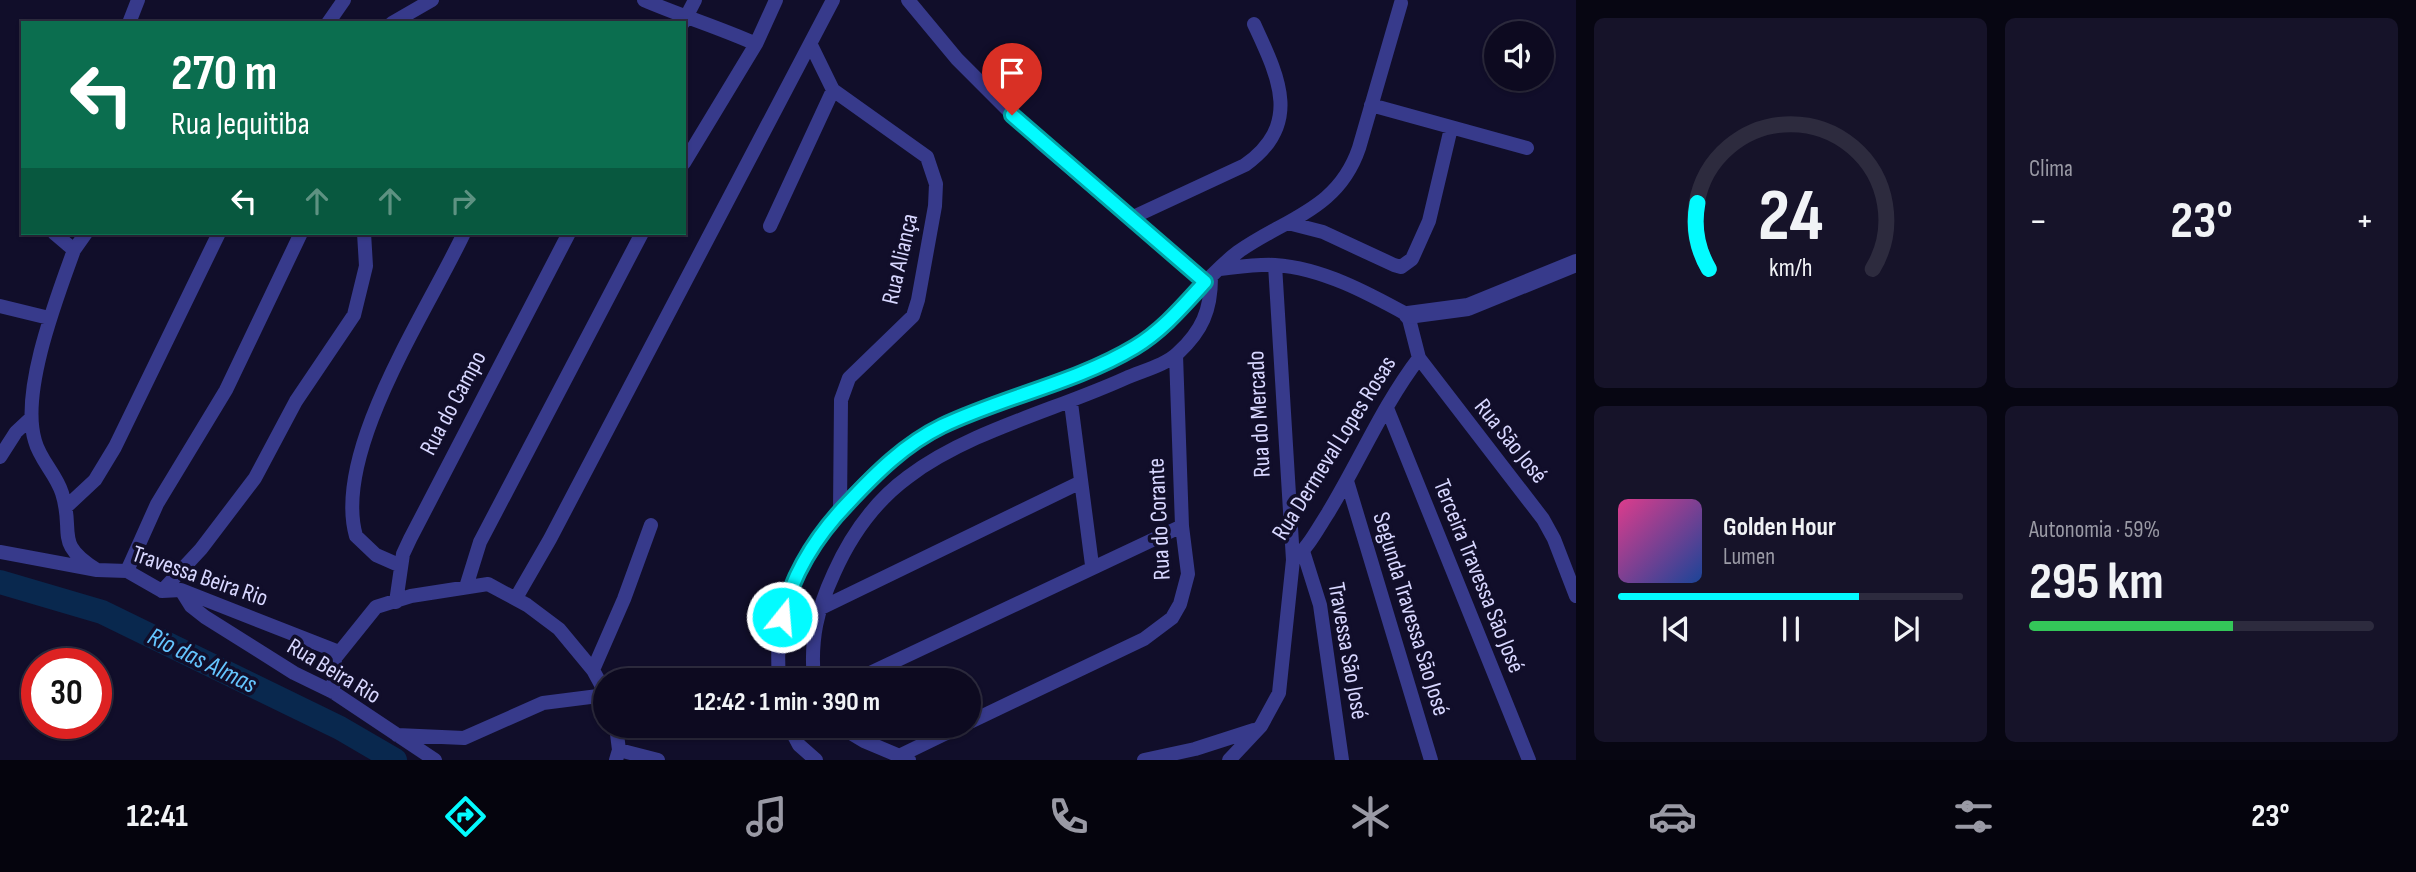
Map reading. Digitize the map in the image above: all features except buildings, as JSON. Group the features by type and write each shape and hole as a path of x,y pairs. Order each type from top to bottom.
{"street":[{"path":"130,21 138,0"},
{"path":"329,21 344,0"},
{"path":"395,21 432,0"},
{"path":"644,0 684,20 702,20 756,44"},
{"path":"684,20 695,0"},
{"path":"686,160 756,44 776,0"},
{"path":"516,598 833,0"},
{"path":"908,0 957,59 1042,144 1131,218 1212,276 1275,265 1310,271 1378,298 1408,315 1468,307 1576,263"},
{"path":"778,668 777,646 789,591 825,527 903,450 941,427 1079,374 1136,347 1167,323 1236,254 1324,201 1348,176 1401,3"},
{"path":"1131,218 1245,165 1259,155 1278,126 1281,111 1278,75 1254,24"},
{"name":"Rua Aliança","path":"811,45 833,90 927,157 936,184 936,206 913,316 849,378 841,400 840,511"},
{"path":"770,226 833,90"},
{"path":"1371,105 1527,148"},
{"path":"1288,223 1323,232 1401,267 1412,259 1423,237 1451,128"},
{"path":"56,235 74,250"},
{"path":"85,235 74,250 49,318 31,418 35,441 58,482 66,508 69,545 76,556 97,570"},
{"path":"66,508 95,480 115,447 218,235"},
{"path":"127,571 157,504 226,390 300,235"},
{"path":"162,591 201,549 255,478 296,401 354,315 366,267 364,235"},
{"path":"401,566 376,555 356,536 353,506 363,436 463,235"},
{"name":"Rua do Campo","path":"396,602 403,554 437,483 568,235"},
{"path":"466,587 480,542 641,235"},
{"name":"Rua do Mercado","path":"1275,265 1298,556"},
{"path":"815,668 817,610 846,546 880,499 936,459 989,434 1071,403 1176,355 1205,321 1211,299 1212,276"},
{"path":"0,306 49,318"},
{"path":"1408,315 1419,358"},
{"name":"Rua do Corante","path":"981,717 1144,639 1172,618 1186,589 1188,574 1182,526 1176,355"},
{"name":"Rua Dermeval Lopes Rosas","path":"1230,760 1261,726 1279,693 1298,556 1348,481 1419,358"},
{"name":"Rua São José","path":"1419,358 1543,519 1554,539 1576,596"},
{"path":"1071,403 1092,565"},
{"name":"Terceira Travessa São José","path":"1388,408 1529,760"},
{"path":"0,457 16,432 31,418"},
{"name":"Segunda Travessa São José","path":"1348,481 1431,760"},
{"path":"817,610 1081,482"},
{"path":"594,668 624,599 650,525"},
{"path":"880,668 1092,565 1182,526"},
{"name":"Travessa Beira Rio","path":"0,552 97,570 127,571 162,591 181,590 339,652"},
{"name":"Travessa São José","path":"1298,556 1320,605 1342,760"},
{"path":"333,692 333,668 339,652 376,607 411,596 488,584 516,598 559,629 593,670"},
{"name":"Rua Beira Rio","path":"181,590 191,607 205,617 295,673 333,692 435,760"},
{"path":"396,735 464,738 542,703 593,697"},
{"path":"1144,760 1242,736 1261,726"},
{"path":"795,738 799,745 816,760"},
{"path":"859,738 905,757 939,738"},
{"path":"617,755 658,760"}],"waterway":[{"name":"Rio das Almas","path":"0,582 102,612 340,728 395,760"}],"route":[{"path":"782,617 789,591 825,527 879,470 903,450 941,427 1079,374 1136,347 1167,323 1205,282 1042,144 1012,115"}]}
